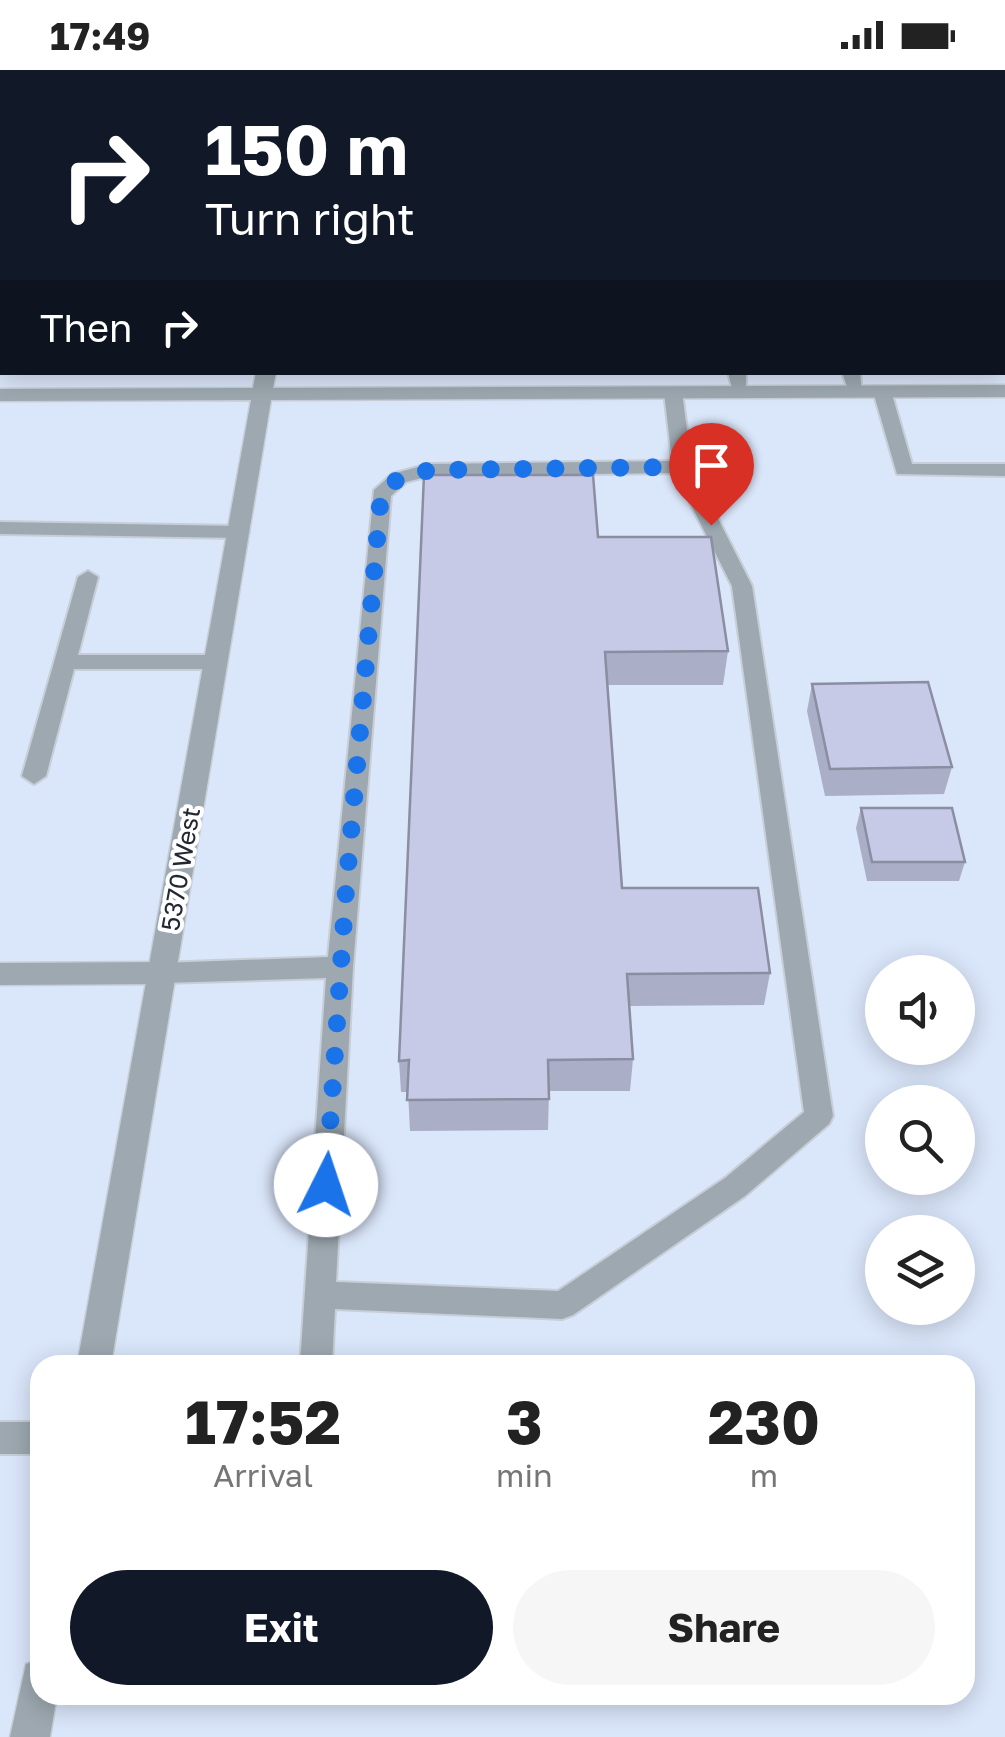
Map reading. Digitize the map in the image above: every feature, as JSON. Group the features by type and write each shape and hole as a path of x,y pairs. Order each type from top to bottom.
{"street":[{"path":"0,395 264,383 673,392 739,382 854,382 882,391 1005,391"},
{"name":"5370 West","path":"96,1355 264,383"},
{"path":"0,974 162,973"},
{"path":"30,1737 35,1705"}],"lane":[{"path":"882,391 904,470 1005,470"},
{"path":"320,1294 562,1305 735,1188 819,1116 742,586 682,467 673,392"},
{"path":"317,1355 340,967 381,494 399,478 430,470 682,467"},
{"path":"0,528 239,532"},
{"path":"34,776 88,577"},
{"path":"65,662 216,662"},
{"path":"162,973 340,967"},
{"path":"0,1438 30,1438"}],"shaded area":[{"path":"0,375 1005,375 1005,1737 0,1737"}],"building":[{"path":"424,475 593,475 598,537 711,537 728,651 605,652 622,888 758,888 770,973 627,974 633,1059 548,1060 549,1099 407,1100 409,1060 399,1061"},
{"path":"928,682 952,767 830,769 812,684"},
{"path":"861,808 952,808 965,862 872,862"}],"route":[{"path":"326,1185 346,890 377,504 381,494 399,478 430,470 682,467 711,525"}]}
